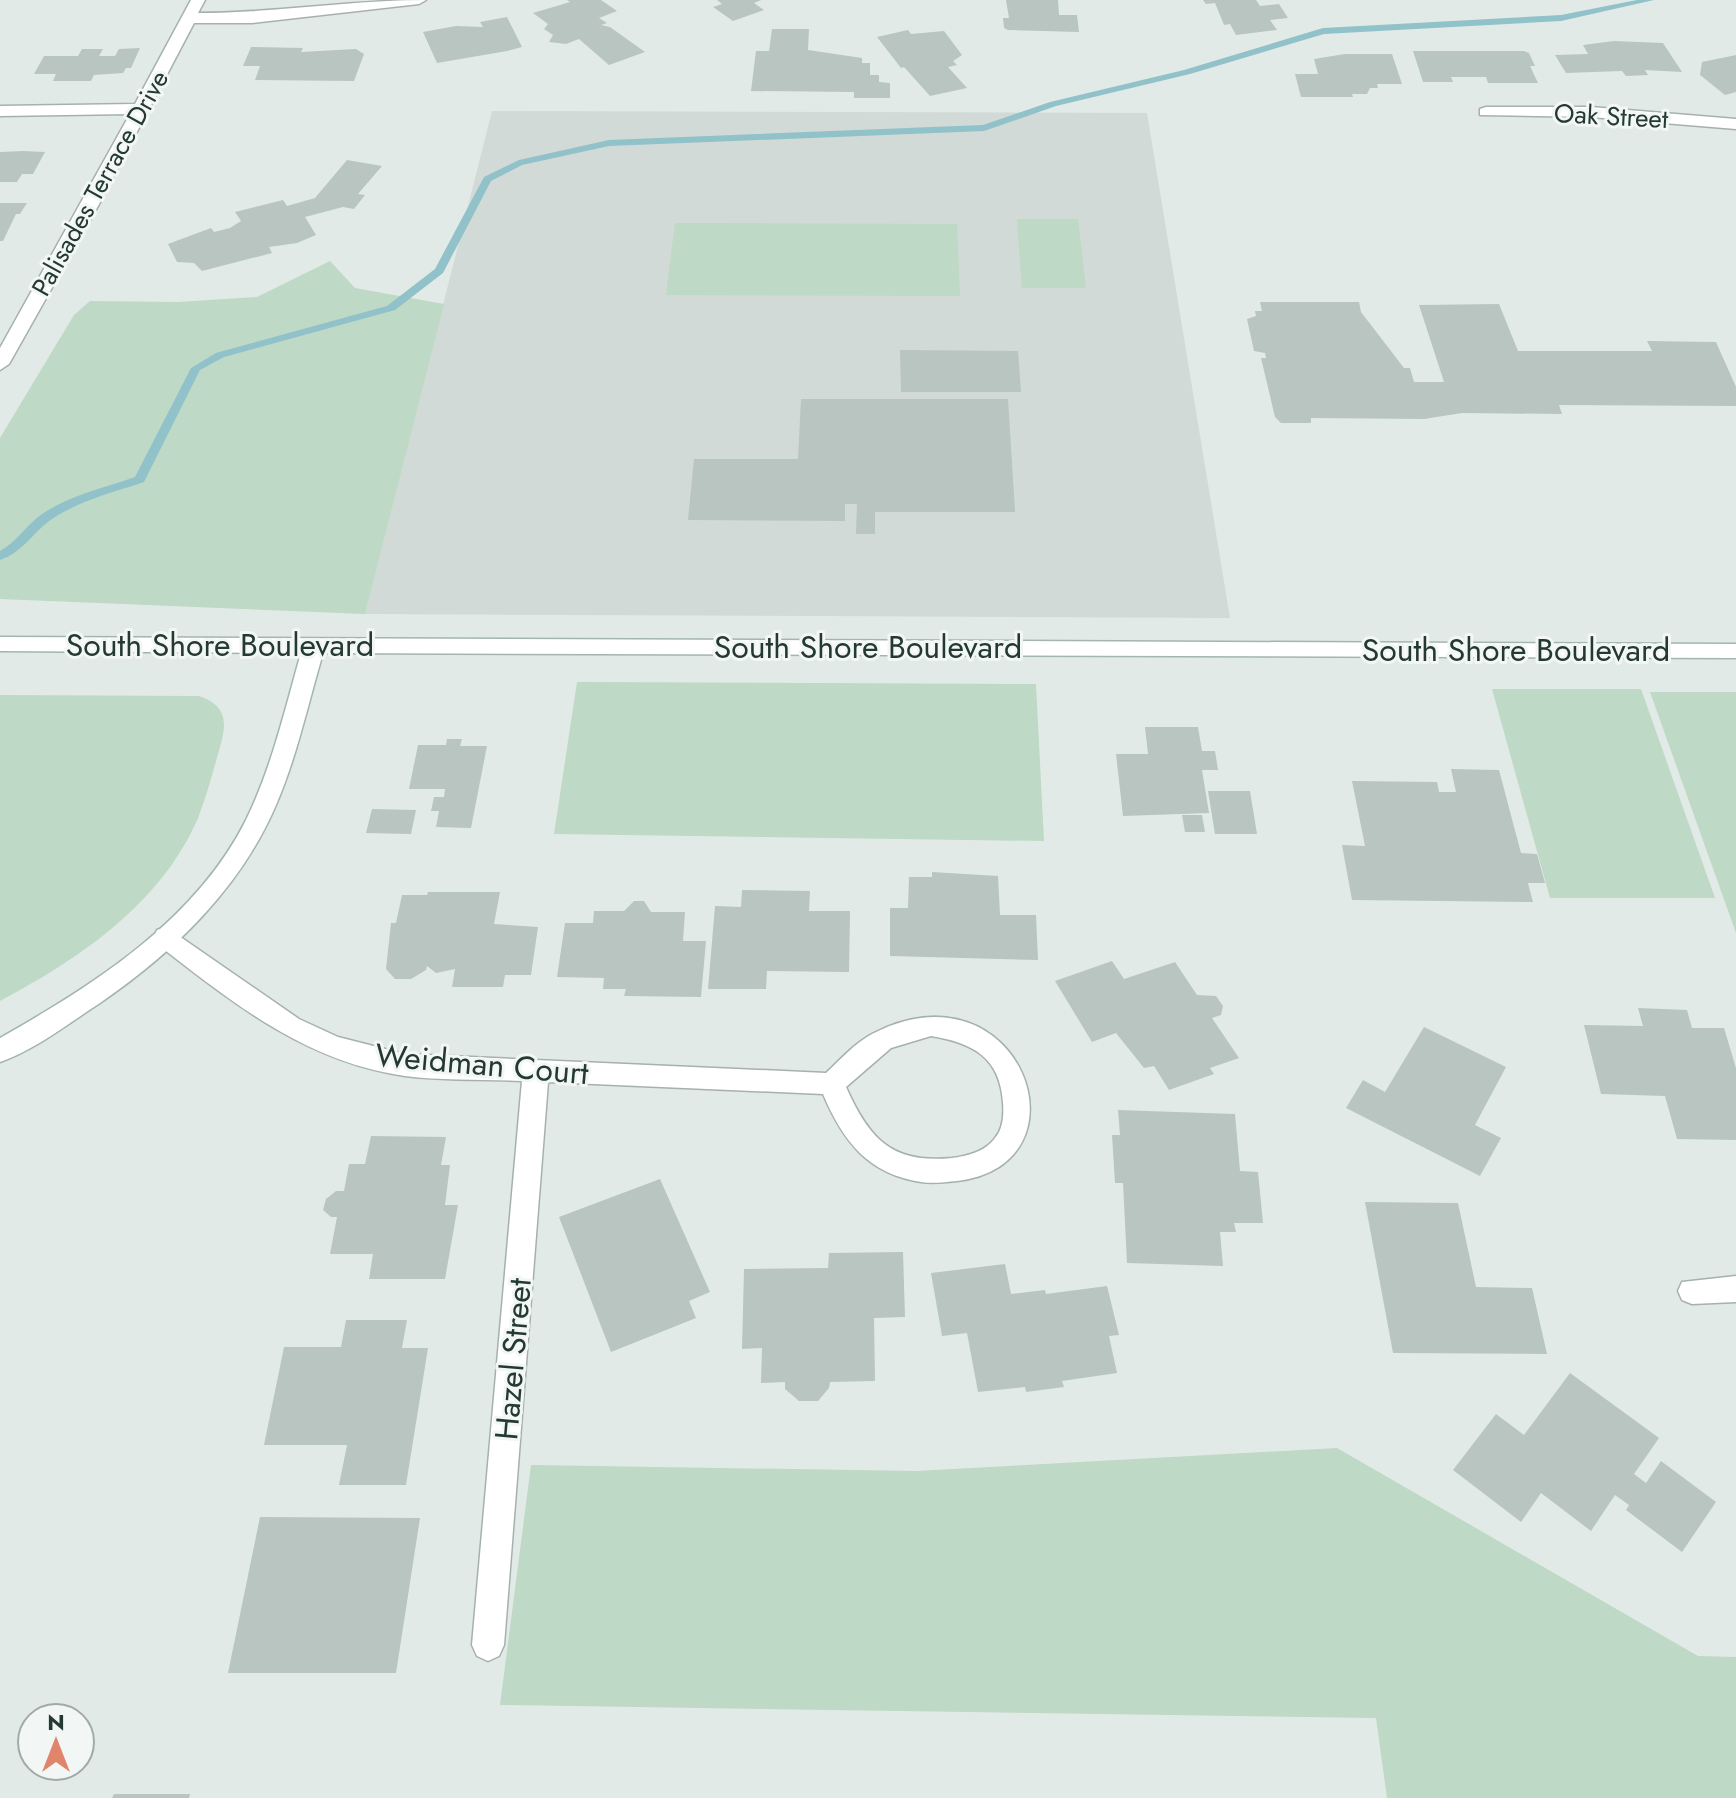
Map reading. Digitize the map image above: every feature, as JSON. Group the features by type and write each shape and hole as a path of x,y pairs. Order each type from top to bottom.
{"street":[{"name":"Palisades Terrace Drive","path":"0,364 142,109 198,0"},
{"path":"189,18 252,18 419,0"},
{"path":"0,111 142,109"},
{"name":"Oak Street","path":"1486,112 1603,113 1736,124"},
{"name":"South Shore Boulevard","path":"0,644 1736,651"},
{"path":"0,1051 67,1013 116,979 166,937 220,880 255,824 276,776 314,646"},
{"name":"Weidman Court","path":"166,937 276,1018 349,1051 405,1065 832,1084"},
{"path":"936,1026 965,1029 989,1042 1008,1063 1019,1088 1020,1112 1014,1135 1001,1151 979,1167 945,1173 906,1170 877,1157 858,1137 832,1084 881,1042 906,1030 936,1026"},
{"name":"Hazel Street","path":"488,1645 536,1072"},
{"path":"1692,1291 1736,1289"}],"shaded area":[{"path":"492,111 1147,113 1230,618 365,614"}],"green space":[{"path":"1017,219 1078,219 1086,288 1022,288"},
{"path":"675,223 957,224 960,296 666,295"},
{"path":"330,261 355,288 444,304 365,614 0,599 0,438 74,315 90,301 178,302 257,297"},
{"path":"577,682 1036,684 1044,841 554,834"},
{"path":"1492,689 1641,689 1715,898 1550,898"},
{"path":"1650,692 1736,692 1736,933"},
{"path":"0,695 199,696 217,706 224,719 224,727 198,818 163,877 140,903 88,947 0,1001"},
{"path":"1337,1448 1698,1656 1736,1657 1736,1798 1387,1798 1376,1718 500,1705 531,1465 916,1471"}],"building":[{"path":"567,0 601,0 617,11 599,18 607,23 601,25 610,27 645,52 609,65 579,39 566,44 549,42 553,35 544,29 548,24 533,13 570,2"},
{"path":"717,0 761,0 754,3 764,10 733,21 713,7 722,4"},
{"path":"1006,0 1058,0 1059,15 1077,15 1079,32 1008,30 1004,28 1003,18 1009,18"},
{"path":"1203,0 1256,0 1260,6 1279,4 1288,18 1270,20 1277,30 1236,35 1230,24 1224,25 1215,3 1206,4"},
{"path":"507,17 522,47 437,63 423,32 456,26 483,27 480,22"},
{"path":"772,29 809,29 808,50 862,58 862,63 870,63 870,75 879,75 879,82 890,83 890,98 854,98 854,92 751,91 756,51 769,51"},
{"path":"908,30 911,34 944,31 962,55 953,61 957,65 948,67 967,88 930,96 904,67 901,68 877,37"},
{"path":"1614,41 1663,43 1682,72 1645,70 1648,75 1626,76 1622,71 1566,73 1555,55 1588,54 1583,45"},
{"path":"251,47 303,48 301,52 356,49 364,54 354,81 255,80 260,66 243,66"},
{"path":"140,48 131,68 126,68 123,73 94,75 91,81 53,81 56,74 34,74 44,56 78,56 82,49 103,49 99,56 115,56 119,49"},
{"path":"1413,51 1524,51 1529,53 1535,66 1530,66 1538,83 1488,83 1486,77 1451,77 1453,82 1423,82"},
{"path":"1345,54 1392,54 1402,84 1377,84 1378,88 1370,88 1367,94 1352,94 1353,97 1301,97 1295,74 1318,74 1314,59"},
{"path":"1736,55 1736,92 1725,95 1700,75 1702,62"},
{"path":"0,152 45,152 33,174 22,174 17,182 0,182"},
{"path":"347,160 382,166 358,194 365,195 354,209 343,207 305,217 316,235 297,243 269,247 272,253 202,271 194,263 177,262 168,244 211,228 214,232 230,228 241,221 235,212 283,200 287,206 315,198"},
{"path":"0,203 27,203 20,214 16,214 3,241 0,241"},
{"path":"1260,302 1359,302 1361,312 1404,368 1410,368 1414,382 1444,382 1419,305 1499,304 1518,351 1652,351 1647,341 1716,342 1736,387 1736,406 1559,405 1562,414 1462,413 1424,419 1311,418 1311,423 1281,423 1275,417 1261,358 1266,358 1265,353 1254,351 1247,319 1256,316 1255,311 1262,311"},
{"path":"900,350 1018,351 1021,392 901,392"},
{"path":"801,399 1008,399 1015,512 875,512 875,534 856,534 857,504 845,504 845,521 688,520 694,459 798,459"},
{"path":"1145,727 1198,727 1202,751 1215,751 1218,770 1202,770 1209,813 1123,816 1116,754 1148,754"},
{"path":"447,739 462,739 460,746 487,746 471,828 436,827 439,811 431,811 434,797 444,797 445,789 409,789 418,745 446,745"},
{"path":"1451,769 1499,770 1521,853 1537,854 1545,883 1528,883 1533,902 1352,900 1342,845 1365,846 1352,781 1437,782 1439,792 1456,792"},
{"path":"1208,791 1250,791 1257,834 1215,834"},
{"path":"372,809 416,810 411,834 366,833"},
{"path":"1182,815 1202,815 1205,832 1185,832"},
{"path":"932,872 998,876 1000,915 1036,915 1038,960 890,956 890,908 908,908 909,877 932,877"},
{"path":"742,890 810,891 809,911 850,911 849,972 767,971 766,989 708,989 715,906 741,907"},
{"path":"428,892 500,892 494,924 538,927 531,975 505,975 503,987 452,987 455,969 436,973 427,966 426,970 411,979 395,979 386,969 391,923 396,923 402,895 427,895"},
{"path":"634,901 644,901 651,912 685,912 683,941 706,941 701,997 624,996 626,989 603,989 604,978 557,977 565,923 593,923 594,911 624,911"},
{"path":"1112,961 1124,979 1175,962 1197,995 1216,996 1223,1006 1221,1015 1212,1018 1239,1058 1210,1068 1214,1074 1169,1090 1154,1066 1144,1068 1116,1033 1092,1042 1055,981"},
{"path":"1638,1008 1687,1010 1692,1028 1724,1028 1736,1068 1736,1140 1677,1139 1665,1096 1601,1094 1584,1025 1643,1026"},
{"path":"1424,1027 1506,1067 1475,1125 1501,1138 1480,1176 1346,1108 1363,1080 1385,1092"},
{"path":"1118,1110 1235,1114 1240,1171 1258,1172 1263,1223 1234,1223 1236,1232 1220,1232 1223,1266 1127,1263 1123,1183 1115,1183 1112,1135 1120,1135"},
{"path":"371,1136 446,1137 441,1165 450,1165 445,1205 458,1205 445,1279 369,1279 373,1254 330,1254 337,1217 331,1217 323,1210 326,1199 336,1191 344,1191 349,1164 365,1164"},
{"path":"660,1179 710,1292 689,1301 696,1318 611,1352 559,1217"},
{"path":"1365,1202 1458,1203 1476,1287 1532,1288 1547,1354 1393,1353"},
{"path":"903,1252 905,1317 874,1318 875,1381 830,1382 818,1401 799,1401 785,1389 785,1382 761,1383 762,1348 742,1349 744,1269 828,1268 829,1253"},
{"path":"1005,1264 1011,1294 1045,1290 1046,1294 1107,1286 1119,1335 1109,1336 1117,1373 1062,1381 1064,1387 1026,1392 1025,1387 978,1392 967,1333 942,1336 931,1273"},
{"path":"346,1320 407,1320 402,1348 428,1348 406,1485 339,1485 347,1445 264,1445 284,1347 341,1347"},
{"path":"1570,1373 1659,1438 1634,1474 1646,1483 1661,1461 1716,1502 1682,1552 1626,1510 1629,1505 1615,1495 1591,1531 1541,1493 1521,1522 1453,1470 1496,1414 1524,1435"},
{"path":"260,1517 420,1518 396,1673 228,1673"},
{"path":"114,1794 190,1794 189,1798 112,1798"}],"waterway":[{"path":"0,556 16,547 36,525 53,513 77,501 140,479 196,368 220,355 391,308 439,271 487,179 519,163 609,143 984,128 1053,104 1187,72 1323,31 1561,18 1650,0"}]}
